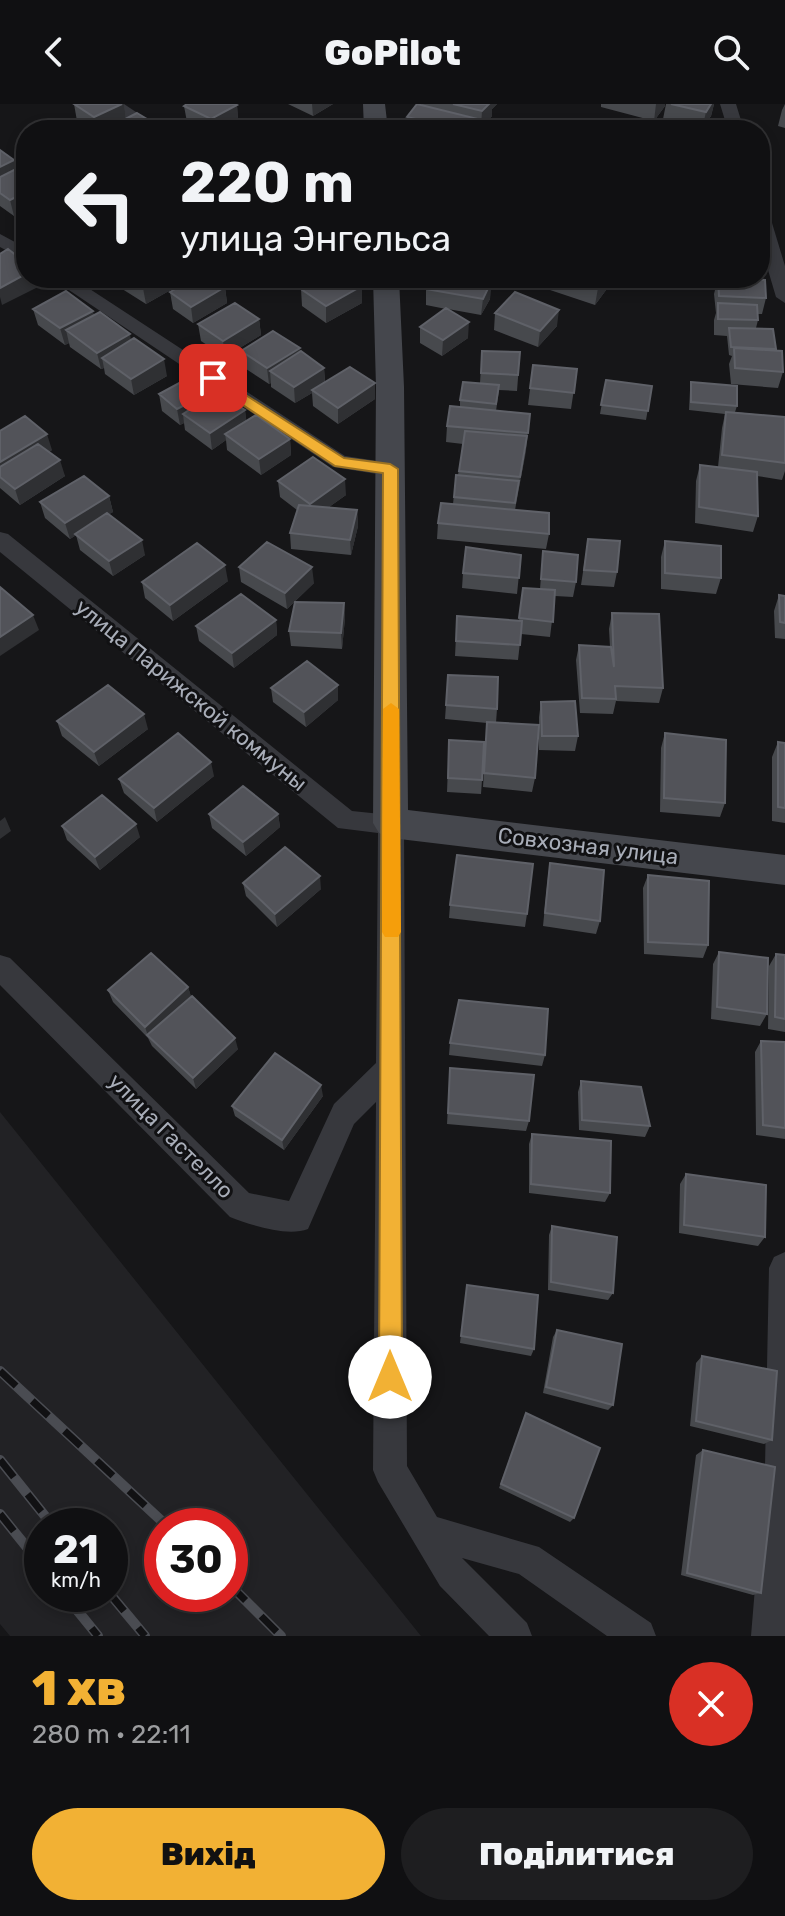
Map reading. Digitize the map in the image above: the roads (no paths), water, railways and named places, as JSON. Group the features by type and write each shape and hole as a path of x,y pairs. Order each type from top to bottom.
{"main road":[{"path":"386,288 391,823"},
{"name":"Совхозная улица","path":"391,823 785,870"}],"street":[{"path":"113,104 139,120"},
{"path":"770,256 785,297"},
{"path":"75,288 340,462 390,469"},
{"name":"улица Парижской коммуны","path":"0,540 347,821 391,823"},
{"path":"391,823 390,1470 452,1574 514,1636"},
{"name":"улица Гастелло","path":"0,967 241,1206 297,1218 344,1114 391,1068"},
{"path":"769,1636 784,1467 785,1268"},
{"path":"426,1531 527,1559 638,1636"}],"railway":[{"path":"0,1371 148,1508"},
{"path":"0,1460 39,1508"},
{"path":"0,1514 24,1544"},
{"path":"248,1603 281,1636"},
{"path":"79,1612 98,1636"},
{"path":"125,1612 145,1636"}]}
